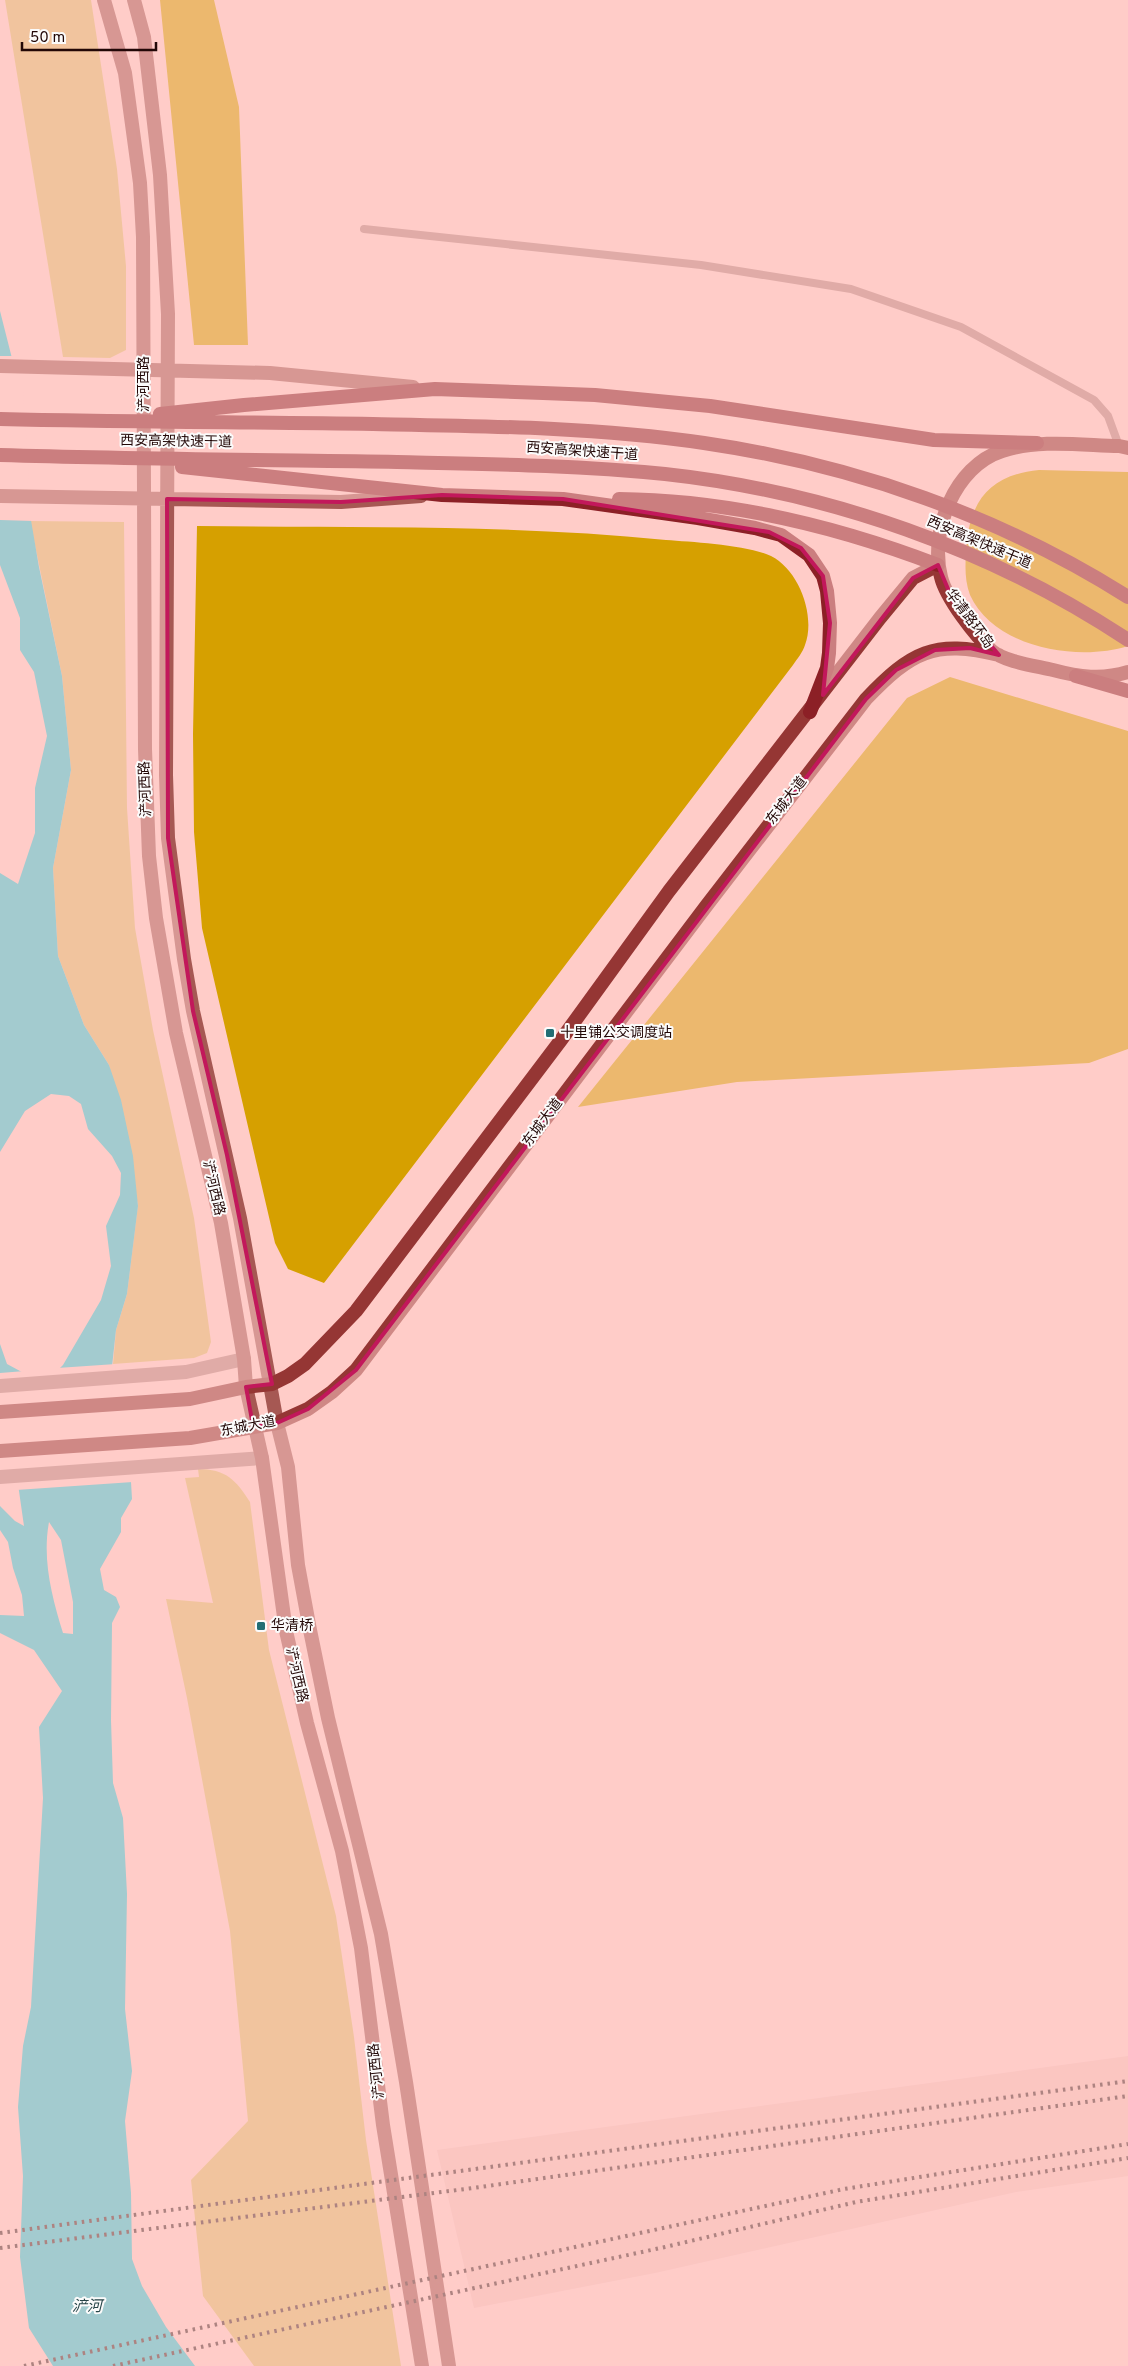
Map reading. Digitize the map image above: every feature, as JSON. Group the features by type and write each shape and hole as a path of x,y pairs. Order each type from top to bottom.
{"highway":[{"path":"98,421 244,405 435,389 653,399 934,440 1038,443"},
{"name":"西安高架快速干道","path":"0,419 410,425 534,429 635,435 719,446 803,462 887,486 954,509 1032,544 1128,597"},
{"name":"西安高架快速干道","path":"0,455 246,466 409,463 500,464 611,469 720,482 798,498 891,525 961,550 1033,585 1128,640"},
{"path":"246,466 442,495 664,500 742,510 857,536 938,565"},
{"path":"564,498 755,528 781,535 801,548 817,565 823,576 830,623 827,668 810,712"},
{"path":"1076,676 1128,691"}],"main road":[{"name":"浐河西路","path":"104,0 125,73 140,183 143,237 144,739 149,856 164,968 176,1033 221,1223 244,1360 246,1387 253,1426 262,1458 288,1640 307,1723 342,1850 361,1948 385,2135 422,2366"},
{"name":"浐河西路","path":"134,0 144,38 160,175 168,314 166,775 168,838 174,896 193,1011 227,1155 272,1384 277,1423 288,1467 298,1565 310,1630 328,1718 381,1934 406,2082 449,2366"},
{"path":"0,366 270,373 435,389"},
{"name":"华清路环岛","path":"1125,447 1038,443 1000,452 987,458 965,476 950,499 938,552 938,565 945,588 953,601 985,644 999,655 1076,676 1097,678 1128,672"},
{"path":"0,496 341,502 442,495"},
{"path":"0,1412 190,1399 246,1387 272,1384 305,1364 356,1310 561,1040 669,891 913,578 938,565"},
{"name":"东城大道","path":"0,1451 190,1438 277,1423 308,1409 332,1392 356,1370 707,905 866,699 896,670 928,652 951,647 970,648 999,655"}],"street":[{"path":"0,1386 186,1372 244,1360"},
{"path":"0,1477 262,1458"}],"lane":[{"path":"364,228 701,265 851,289 961,327 1094,400 1108,416 1125,447"}],"highlighted area":[{"path":"442,495 563,499 769,532 801,548 823,576 830,623 823,695 913,578 938,565 953,601 999,655 970,648 935,650 896,670 866,699 356,1370 308,1409 277,1423 253,1426 246,1387 272,1384 227,1155 193,1011 168,838 167,499 341,502"}],"shaded area":[{"path":"5,0 91,0 117,169 126,266 126,350 110,358 63,357"},
{"path":"160,0 214,0 239,107 248,345 194,345"},
{"path":"1039,470 1128,472 1128,646 1108,651 1062,651 1017,639 998,628 982,613 970,595 967,585 966,554 971,520 976,507 984,495 1006,478"},
{"path":"30,521 124,522 127,808 135,928 153,1030 194,1218 211,1342 207,1353 194,1358 113,1364 116,1330 127,1294 138,1205 109,1065 84,1025 58,956 53,868 71,770 62,676"},
{"path":"197,526 549,531 720,545 761,552 781,563 797,583 803,595 806,608 808,633 804,648 793,665 324,1283 288,1269 275,1243 202,928 194,832 193,734"},
{"path":"950,677 1128,731 1128,1049 1089,1063 737,1082 578,1107 907,698"},
{"path":"198,1469 216,1471 229,1477 250,1502 269,1650 336,1916 354,2037 366,2140 401,2366 254,2366 203,2296 191,2180 248,2121 230,1931 187,1698 166,1599 213,1603 185,1478 199,1477"},
{"path":"1128,2056 1128,2176 1016,2192 655,2273 474,2308 437,2150"}],"water":[{"name":"浐河","path":"0,311 20,390 25,485 39,567 62,676 71,770 53,868 58,956 84,1025 109,1065 121,1100 133,1156 138,1206 127,1294 116,1330 108,1403 115,1446 131,1482 132,1499 121,1518 121,1532 100,1569 104,1590 116,1597 120,1607 112,1623 111,1720 113,1783 123,1818 127,1894 125,2009 132,2071 125,2121 131,2193 132,2259 142,2286 166,2327 195,2366 53,2366 29,2328 20,2257 23,2176 18,2107 23,2046 31,2007 43,1798 39,1727 62,1691 34,1650 0,1633 0,1615 24,1616 22,1595 13,1568 8,1542 0,1530 0,1506 15,1521 24,1526 18,1484 0,1480 0,1344 7,1364 44,1384 63,1365 101,1300 111,1266 106,1226 120,1195 121,1173 112,1156 88,1129 81,1104 69,1096 51,1094 25,1111 0,1152 0,873 18,884 35,833 35,788 47,736 34,672 20,650 20,618 0,565","holes":["49,1522 61,1540 73,1602 73,1634 63,1633 55,1606 47,1564"]}],"pier":[{"path":"0,356 15,356 23,390 29,476 27,485 33,521 0,520"},
{"path":"116,1364 110,1403 117,1445 133,1482 16,1490 16,1486 0,1483 0,1373 25,1371 44,1381 57,1368"}],"railway":[{"path":"0,2233 1128,2081"},
{"path":"0,2248 473,2188 1128,2096"},
{"path":"24,2366 844,2189 1128,2144"},
{"path":"113,2366 665,2247 856,2202 1128,2158"}],"place":[{"name":"十里铺公交调度站","path":"550,1033"},
{"name":"华清桥","path":"261,1626"}]}
